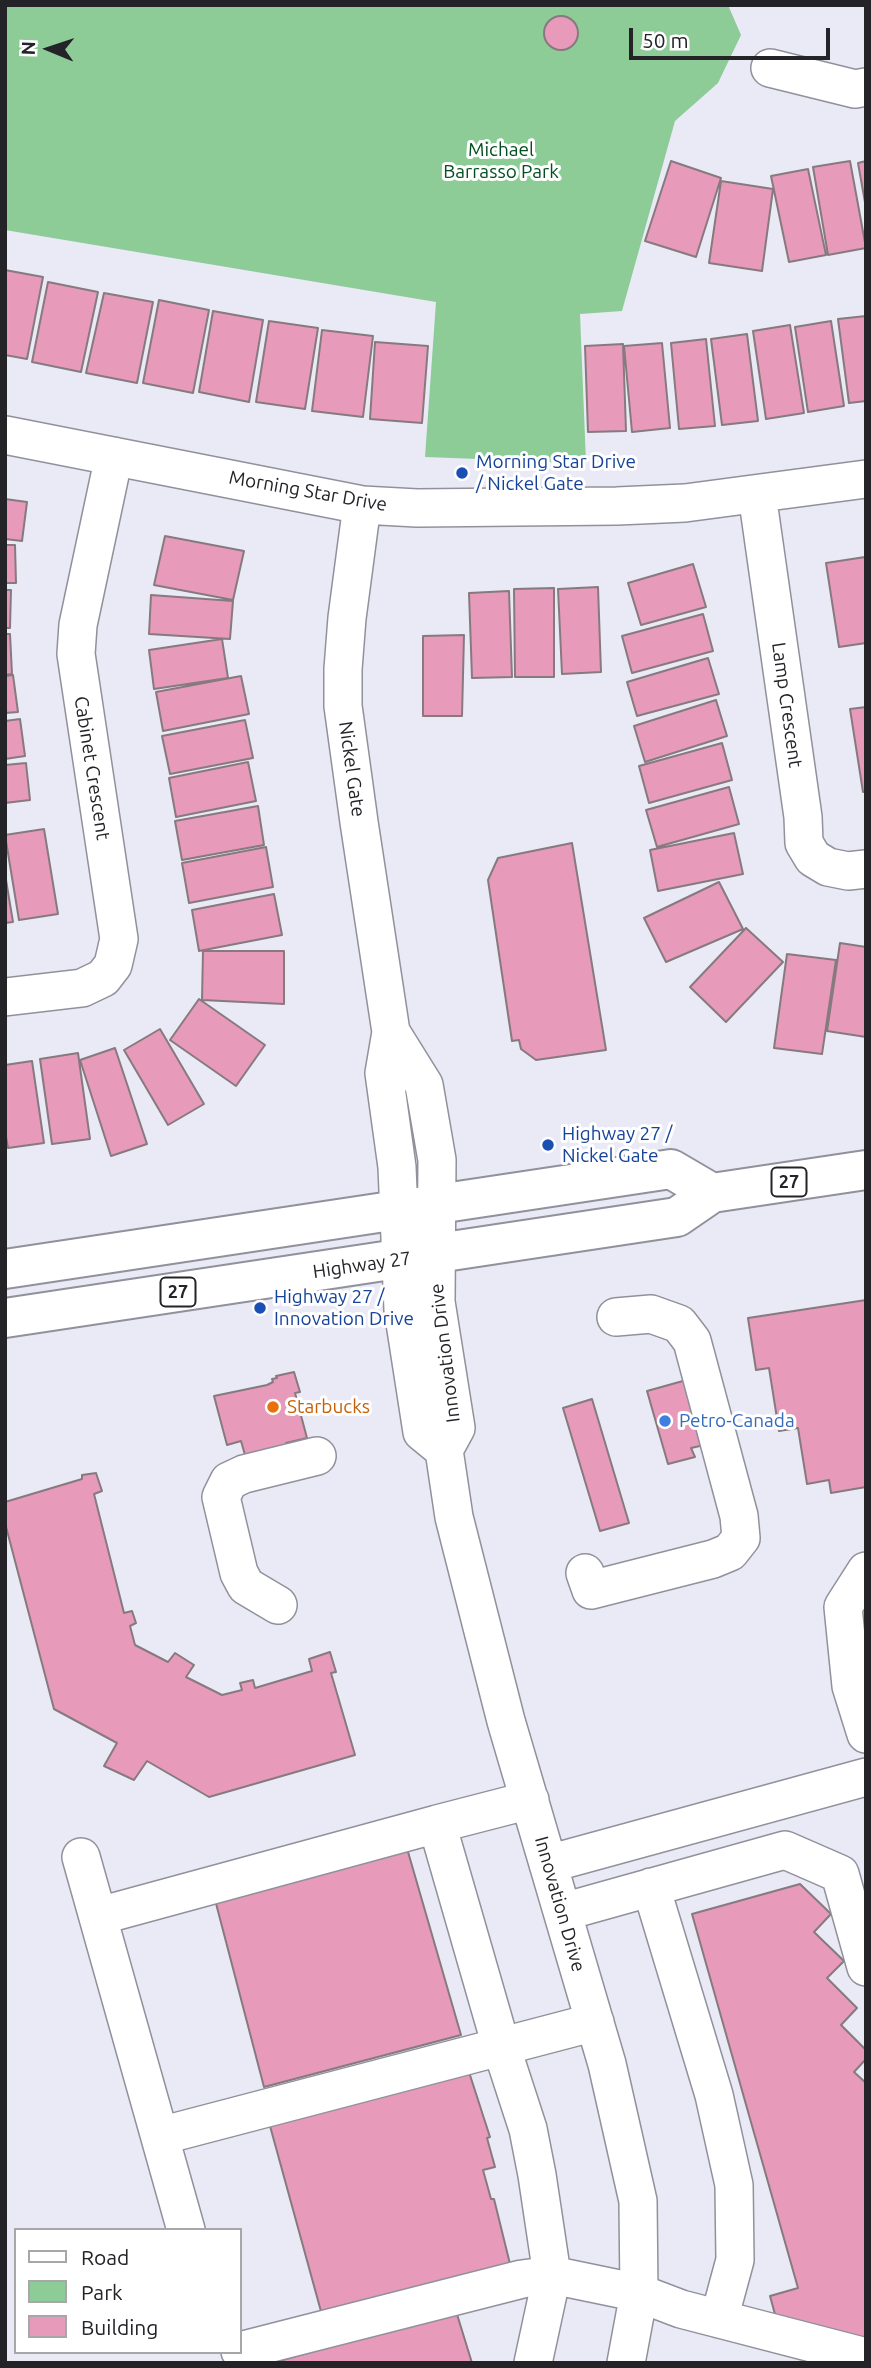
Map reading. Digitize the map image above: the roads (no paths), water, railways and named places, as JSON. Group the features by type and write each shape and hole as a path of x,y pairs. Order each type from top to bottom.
{"main road":[{"path":"5,1269 671,1169 712,1194"},
{"name":"Highway 27","path":"5,1318 677,1217 712,1194 866,1170"}],"street":[{"path":"770,68 855,89 866,87"},
{"name":"Morning Star Drive","path":"5,435 362,505 417,508 685,503 866,479"},
{"name":"Cabinet Crescent","path":"5,998 82,988 103,978 113,965 119,939 76,654 78,625 114,456"},
{"name":"Lamp Crescent","path":"757,494 803,817 804,843 813,858 828,867 848,871 866,869"},
{"name":"Nickel Gate","path":"362,505 347,618 343,706 391,1032 383,1073 397,1167 399,1210"},
{"name":"Nickel Gate","path":"391,1032 424,1085 437,1160 436,1203 418,1256"},
{"name":"Innovation Drive","path":"399,1210 418,1256 403,1310 422,1432 443,1450 454,1517 506,1721 607,2064 638,2201 639,2293 626,2363"},
{"path":"585,1573 591,1590 713,1559 730,1552 741,1538 739,1517 692,1342 679,1324 651,1314 616,1317"},
{"path":"278,1605 246,1586 239,1573 221,1497 229,1481 244,1474 317,1456"},
{"path":"866,1571 843,1607 851,1686 866,1734"},
{"path":"548,1864 866,1776"},
{"path":"99,1916 530,1800"},
{"path":"437,1824 501,2046 528,2129 537,2175 552,2275 533,2363"},
{"path":"562,1912 785,1850 841,1874 866,1967"},
{"path":"81,1857 185,2228"},
{"path":"650,1887 714,2095 734,2185 734,2260 719,2319"},
{"path":"160,2136 595,2022"},
{"path":"242,2351 522,2279 552,2275 639,2293 719,2319 866,2357"}],"place":[{"name":"Morning Star Drive / Nickel Gate","path":"462,473"},
{"name":"Highway 27 / Nickel Gate","path":"548,1145"},
{"name":"Highway 27 / Innovation Drive","path":"260,1308"},
{"name":"Starbucks","path":"273,1407"},
{"name":"Petro-Canada","path":"665,1421"}],"park label":[{"name":"Michael Barrasso Park","path":"501,161"}]}
